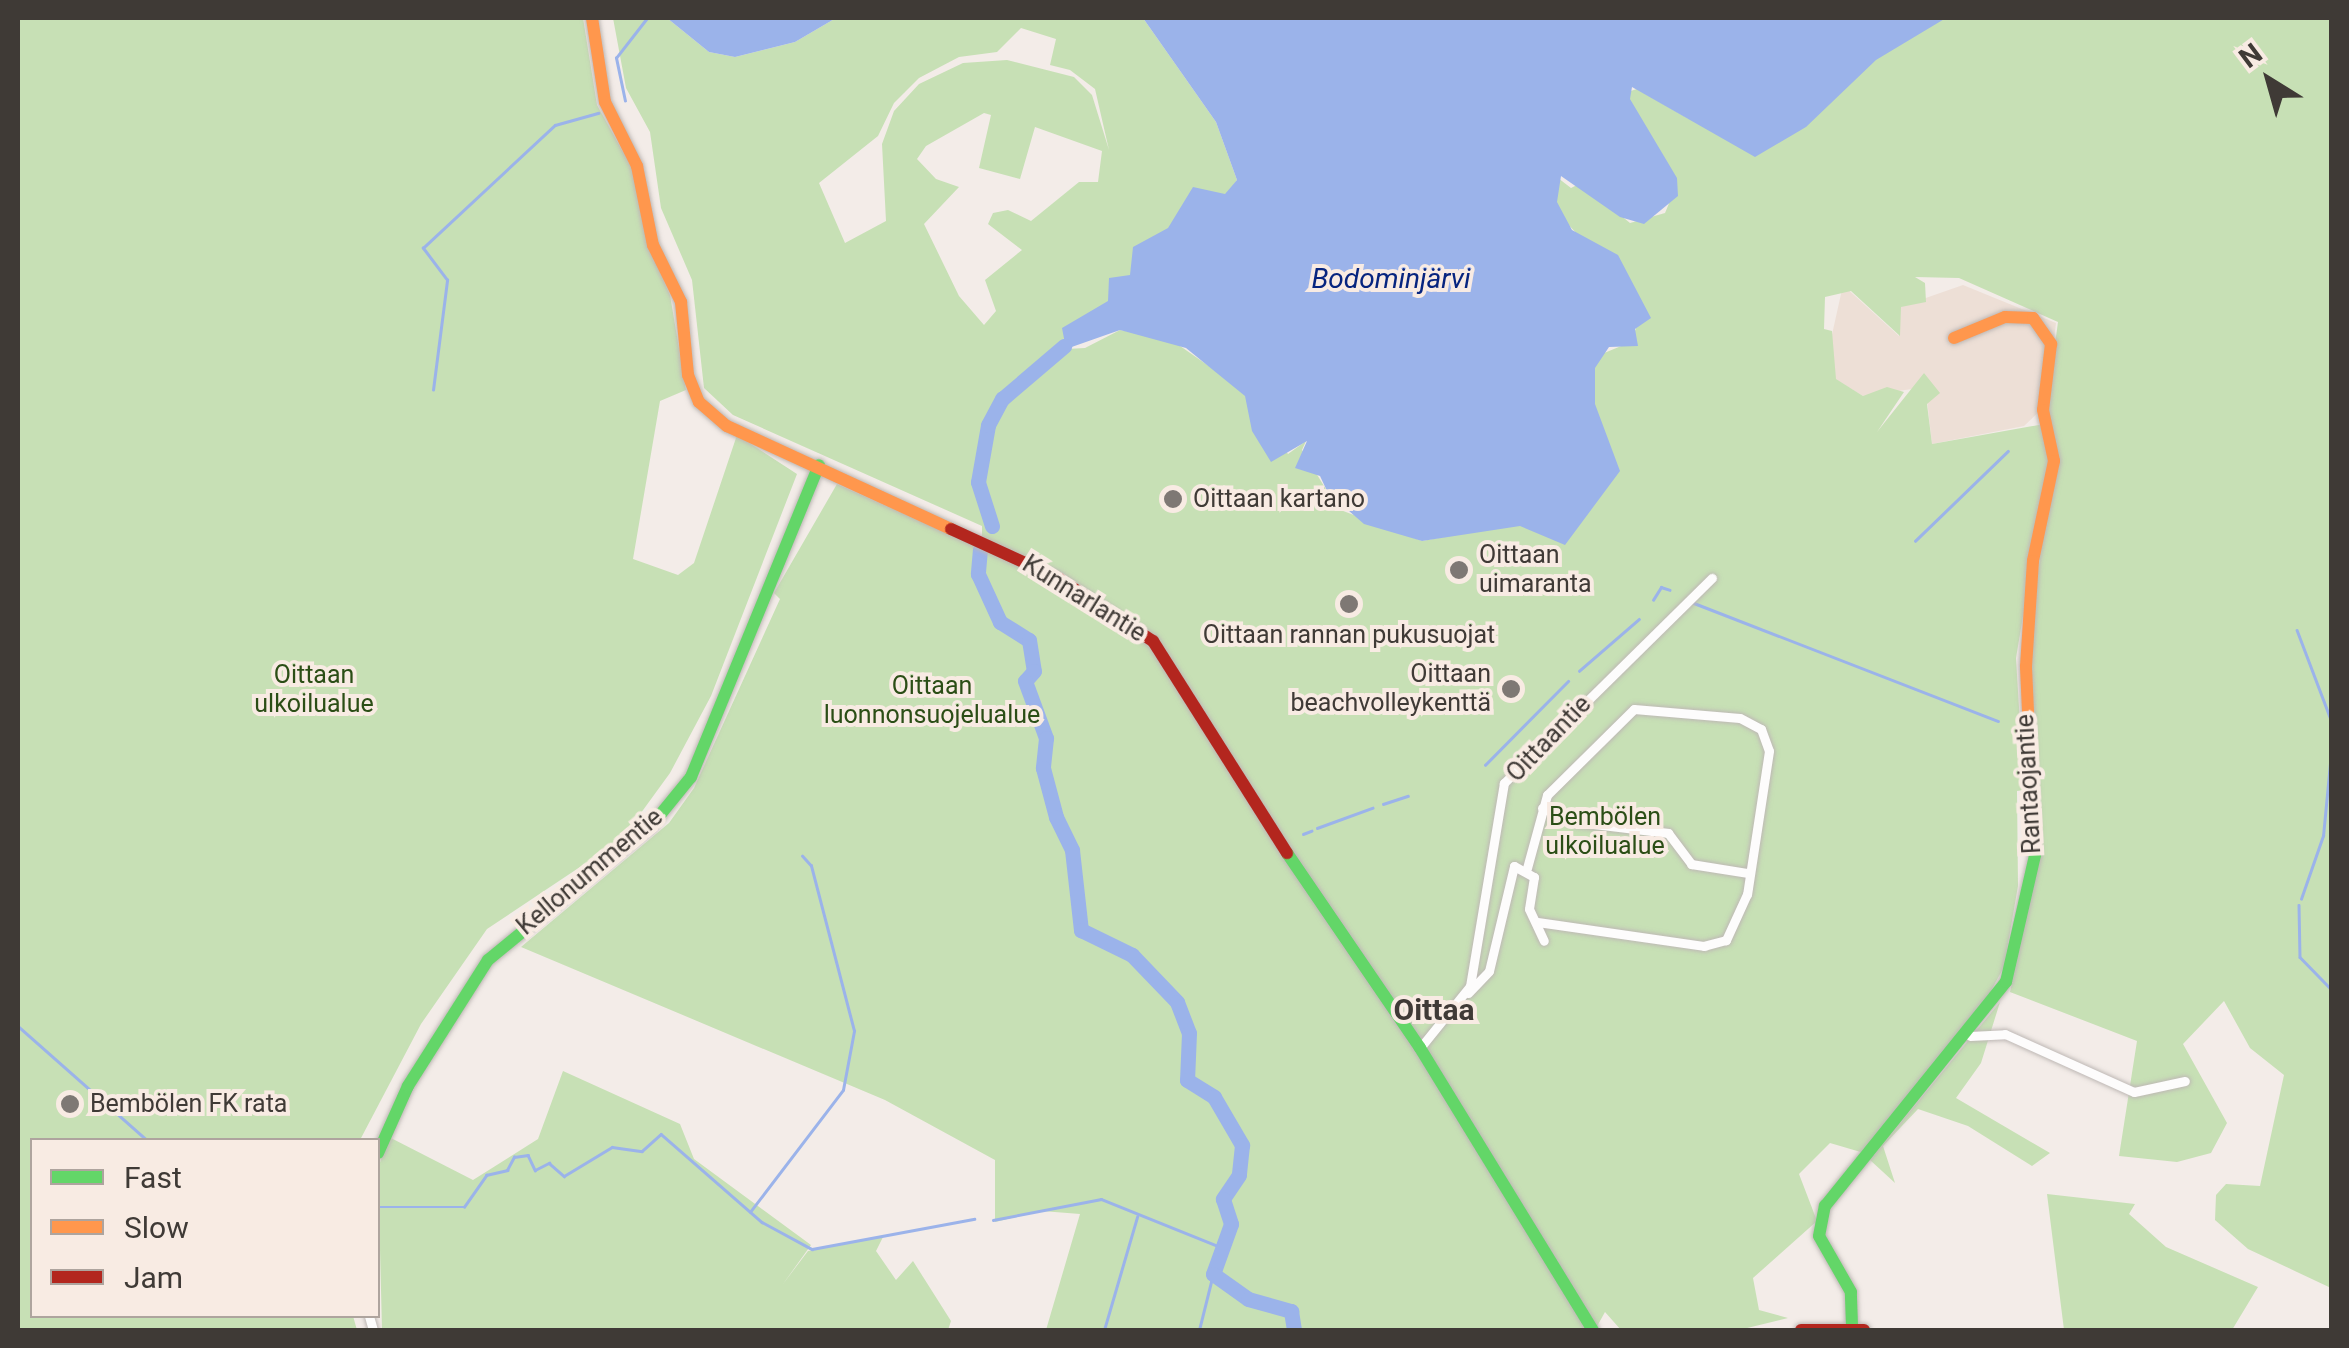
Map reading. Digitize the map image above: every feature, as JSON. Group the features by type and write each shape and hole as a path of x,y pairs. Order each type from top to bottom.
{"street":[{"name":"Kunnarlantie","path":"592,18 605,102 637,166 654,245 681,302 693,390 720,422 1058,578 1153,641 1222,758 1420,1048 1593,1330"},
{"name":"Rantaojantie","path":"1858,1329 1851,1292 1819,1236 1825,1206 1970,1036 2006,982 2035,854 2026,667 2033,561 2054,461 2043,410 2051,344 2033,318 2005,317 1954,338"},
{"name":"Kellonummentie","path":"380,1148 408,1086 488,960 652,826 691,777 819,465"},
{"name":"Oittaantie","path":"1466,995 1504,782 1712,578"},
{"path":"1537,922 1717,945 1740,914 1769,751 1761,728 1740,718 1634,709 1553,786 1542,808 1527,868 1537,922 1544,941"},
{"path":"1542,808 1577,822 1668,833 1691,864 1748,873"},
{"path":"1420,1048 1492,960 1511,871 1527,868"},
{"path":"1970,1036 2006,1034 2134,1092 2185,1081"},
{"path":"1801,1330 1858,1329"}],"shaded area":[{"path":"1843,285 1899,336 1900,307 1963,285 2056,323 2046,405 2024,426 1932,444 1924,373 1919,388 1863,396 1835,379 1831,339"}],"green space":[{"name":"Oittaan ulkoilualue","path":"18,18 583,18 597,105 632,168 649,247 670,295 686,390 660,401 633,559 678,575 694,563 737,435 797,474 711,696 670,773 622,839 487,929 421,1024 361,1138 30,1138 30,1318 354,1318 357,1330 18,1330"},
{"path":"613,18 667,18 709,52 735,57 795,42 836,18 1143,18 1216,122 1237,180 1204,231 1061,341 1066,349 1085,348 1120,330 1170,339 1239,387 1288,454 1306,441 1302,450 1338,509 1422,541 1504,526 1597,419 1589,386 1592,358 1631,342 1644,306 1552,207 1558,178 1571,188 1581,183 1630,223 1665,213 1670,201 1621,94 1637,89 1689,119 1855,18 2331,18 2331,1288 2248,1249 2215,1220 2216,1195 2226,1184 2260,1186 2284,1075 2250,1048 2224,1001 2183,1044 2227,1123 2211,1153 2177,1162 2119,1156 2137,1041 2010,992 2041,854 2030,639 2046,508 2059,467 2046,411 2058,322 1959,278 1915,277 1925,283 1926,302 1901,307 1900,336 1851,291 1825,297 1824,329 1832,331 1836,379 1863,396 1887,387 1904,392 1877,432 1924,373 1940,393 1927,404 1932,444 2044,424 2049,461 2016,658 2024,790 2017,791 2018,886 2004,967 1971,1027 1864,1153 1830,1143 1799,1174 1817,1221 1753,1278 1759,1310 1788,1318 1739,1330 1621,1330 1605,1312 1595,1330 1046,1330 1080,1214 1042,1211 995,1222 995,1160 885,1100 521,947 669,823 694,788 780,599 774,593 837,484 982,549 982,526 733,415 704,388 692,280 661,208 650,132 626,88","holes":["1021,28 1056,39 1050,65 1070,70 1095,89 1109,150 1092,95 1074,77 1007,60 963,63 919,84 894,111 882,144 886,221 845,243 819,183 878,136 894,103 919,78 959,57 997,52","984,113 991,115 979,168 1020,179 1035,127 1102,151 1098,182 1079,182 1031,221 1008,210 993,213 988,224 1022,250 985,280 996,311 984,325 959,296 924,224 959,187 936,179 917,159 926,146"]},
{"path":"2000,1002 1981,1063 1956,1098 2050,1153 2032,1166 1968,1126 1918,1109 1883,1146 1895,1183 1870,1160"},
{"path":"563,1071 680,1124 694,1159 811,1245 783,1284 808,1251 883,1237 876,1251 896,1280 913,1261 951,1321 948,1330 382,1330 380,1162 387,1136 473,1180 538,1139"},
{"path":"2047,1194 2135,1204 2129,1214 2166,1247 2258,1287 2232,1330 2064,1330"}],"water":[{"path":"667,18 836,18 795,42 735,57 709,52"},
{"name":"Bodominjärvi","path":"1143,18 1946,18 1876,60 1806,127 1755,157 1632,87 1630,99 1677,178 1678,196 1644,224 1620,217 1561,176 1557,202 1572,230 1618,255 1651,318 1635,329 1638,346 1609,347 1595,368 1595,404 1620,471 1565,545 1520,526 1422,541 1364,524 1341,504 1335,508 1320,476 1295,468 1307,441 1271,462 1252,431 1245,396 1186,348 1120,330 1066,349 1062,328 1108,301 1109,278 1130,275 1133,247 1168,228 1193,187 1225,194 1237,180 1216,122"}],"waterway":[{"path":"625,101 616,58 647,18"},
{"path":"433,390 447,280 423,248 555,125 598,113"},
{"path":"992,526 978,482 988,425 1002,399 1064,346"},
{"path":"1915,541 2008,451"},
{"path":"980,549 978,574 1000,622 1029,640 1034,671 1025,681 1046,738 1043,768 1056,817 1072,850 1081,930 1132,955 1177,1002 1189,1033 1187,1080 1214,1097 1242,1145 1239,1175 1223,1199 1231,1224 1213,1274 1248,1299 1291,1311 1294,1330"},
{"path":"1653,600 1661,587 1670,590"},
{"path":"1694,603 1998,721"},
{"path":"1579,671 1639,619"},
{"path":"2297,630 2332,722"},
{"path":"1485,765 1568,681"},
{"path":"2301,899 2323,836 2332,743"},
{"path":"1383,804 1408,796"},
{"path":"1317,828 1372,808"},
{"path":"1303,834 1311,831"},
{"path":"750,1212 843,1090 854,1031 811,866 802,856"},
{"path":"2299,905 2300,957 2332,990"},
{"path":"18,1026 145,1138"},
{"path":"380,1207 464,1207 486,1175 507,1170 514,1157 528,1155 535,1170 549,1163 564,1176 612,1147 642,1151 661,1134 762,1222 812,1249 974,1219"},
{"path":"993,1220 1101,1199 1218,1246"},
{"path":"1104,1330 1137,1217"},
{"path":"1199,1330 1213,1274"},
{"path":"1292,1330 1294,1326"}],"traffic: fast":[{"path":"380,1149 408,1086 488,960 651,826 691,777 819,465"},
{"path":"1852,1326 1851,1292 1819,1236 1825,1206 2006,982 2035,855 2031,779"},
{"path":"1287,853 1420,1048 1593,1330"}],"traffic: slow":[{"path":"592,18 605,102 637,166 653,245 681,302 688,375 699,402 727,426 951,529"},
{"path":"1954,338 2005,317 2033,318 2051,344 2043,410 2054,461 2033,561 2026,667 2031,779"}],"traffic: jam":[{"path":"951,529 1058,578 1153,641 1287,853"},
{"path":"1801,1330 1864,1330"}],"place":[{"name":"Oittaan kartano","path":"1173,499"},
{"name":"Oittaan uimaranta","path":"1459,570"},
{"name":"Oittaan rannan pukusuojat","path":"1349,604"},
{"name":"Oittaan beachvolleykenttä","path":"1511,689"},
{"name":"Bembölen FK rata","path":"70,1104"}],"district":[{"name":"Oittaa","path":"1434,1010"}],"park label":[{"name":"Oittaan luonnonsuojelualue","path":"932,702"},
{"name":"Bembölen ulkoilualue","path":"1605,832"}]}
